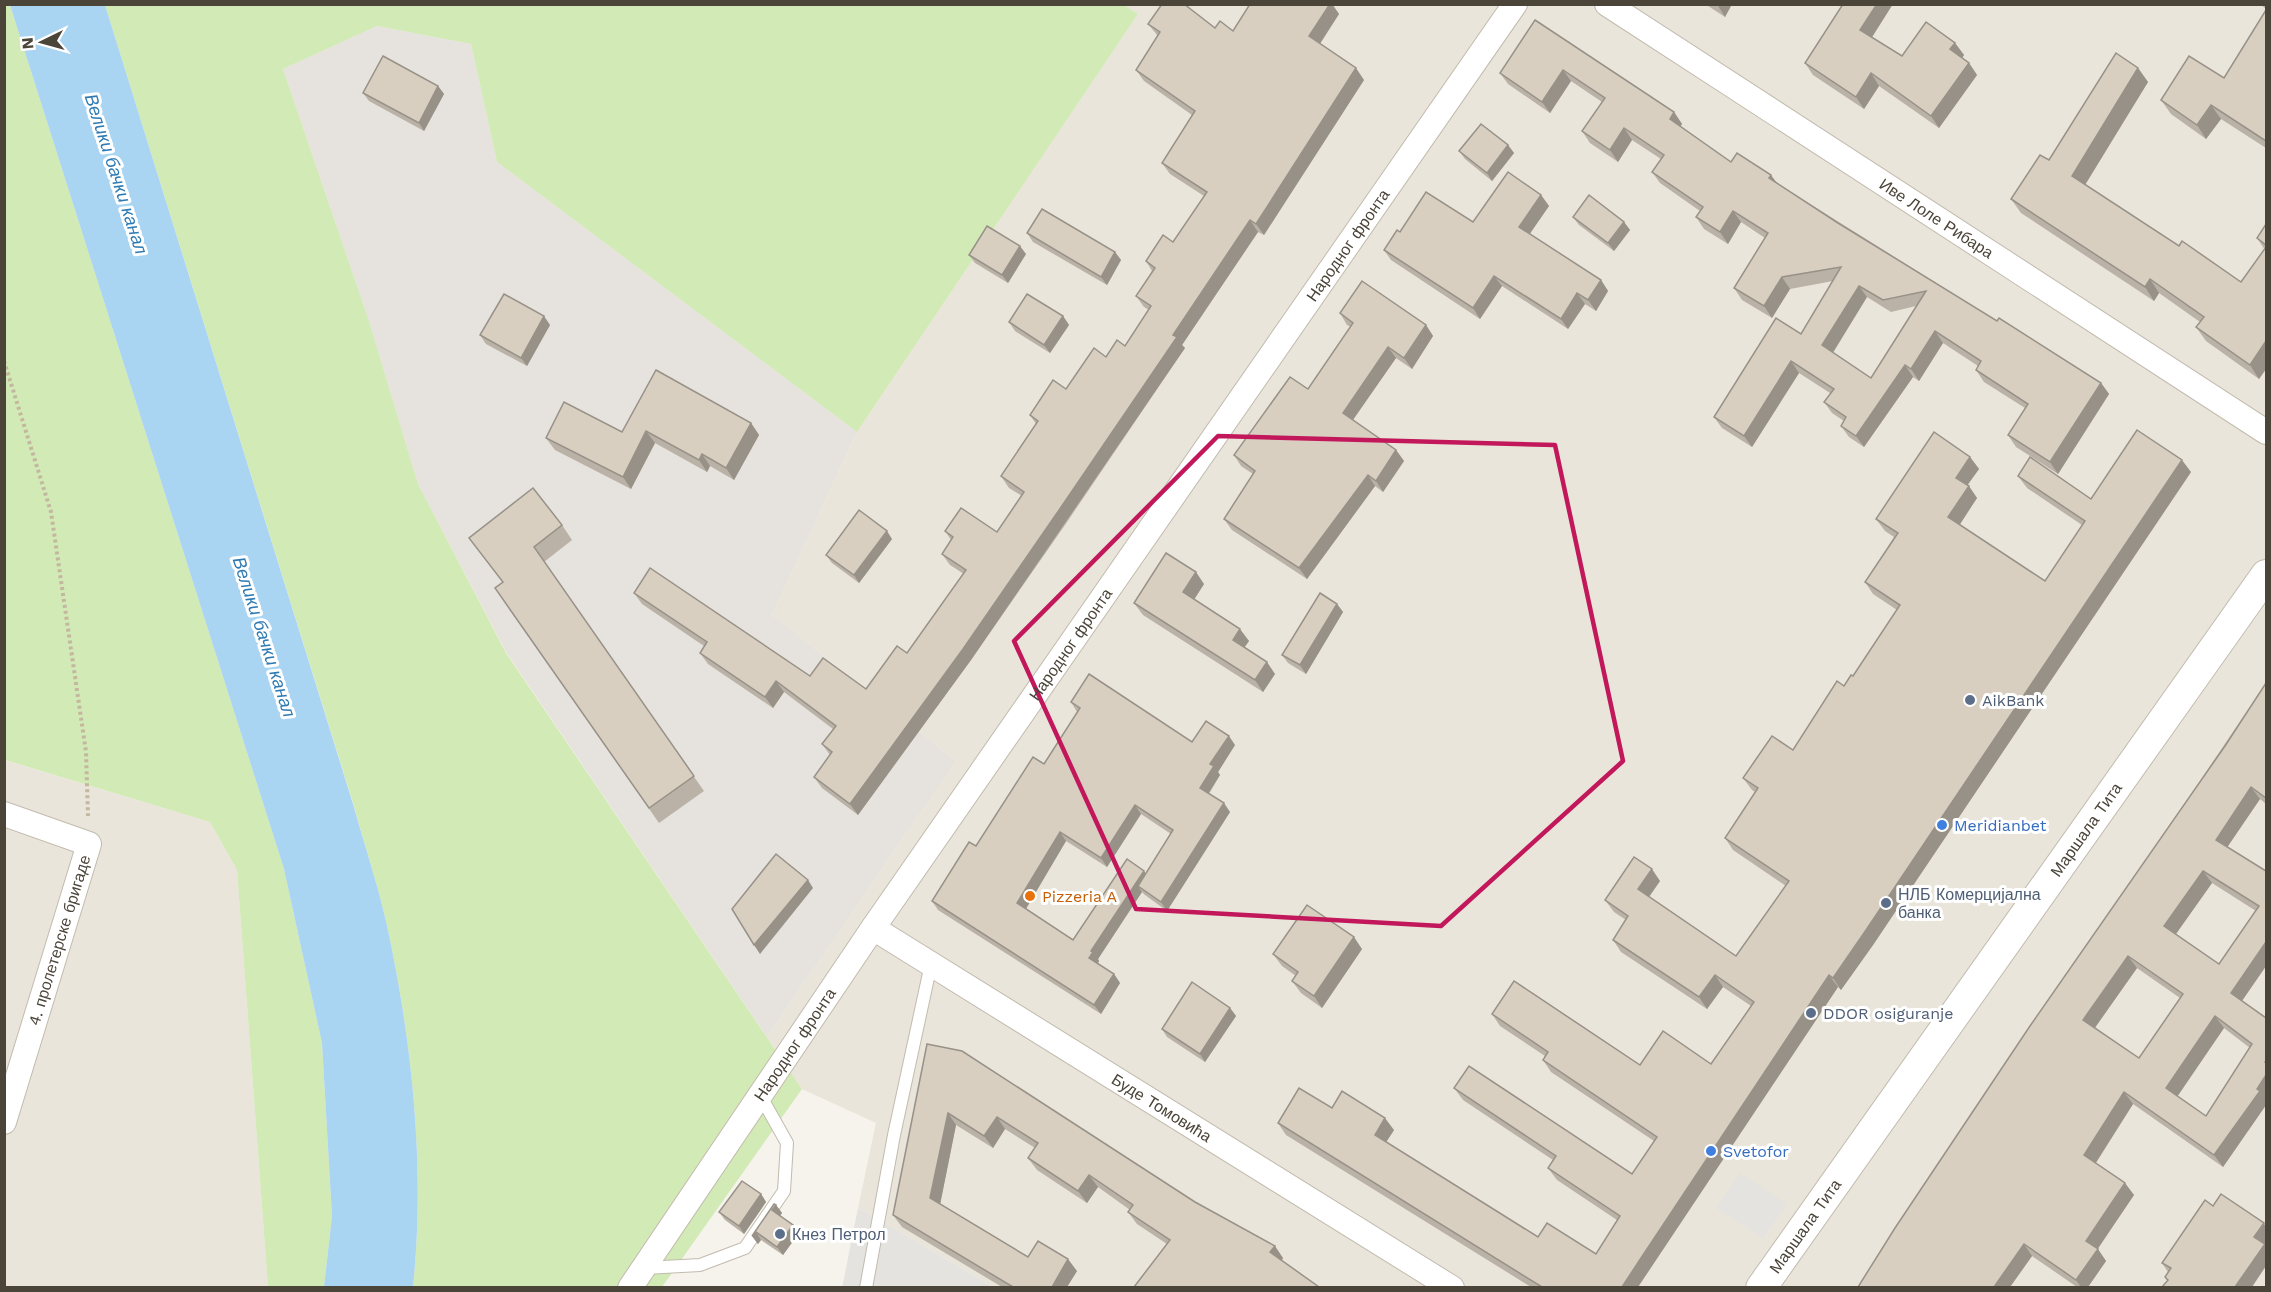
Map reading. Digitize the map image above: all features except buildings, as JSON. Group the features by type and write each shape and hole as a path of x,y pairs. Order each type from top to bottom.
{"street":[{"name":"Народног фронта","path":"637,1278 873,928 1515,4"},
{"name":"Иве Лоле Рибара","path":"1607,4 2266,432"},
{"name":"Маршала Тита","path":"1761,1287 2266,575"},
{"name":"4. пролетерске бригаде","path":"4,814 88,844 4,1122"},
{"name":"Буде Томовића","path":"873,928 1452,1287"}],"lane":[{"path":"866,1287 894,1135 931,964"},
{"path":"637,1278 700,1265 745,1248 784,1191 787,1143 760,1095"}],"path":[{"path":"4,361 51,512 86,752 88,844"}],"highlighted area":[{"path":"1218,436 1555,445 1623,761 1441,926 1136,909 1014,641"}],"shaded area":[{"path":"1122,5 2266,5 2266,1287 993,1287 858,1208 876,1123 802,1089 767,1037 956,761 772,615 857,432 1138,14"},
{"path":"377,26 471,44 497,162 857,432 772,615 956,761 767,1037 506,652 418,484 369,321 283,69"},
{"path":"4,760 210,822 237,870 268,1287 5,1287"},
{"path":"1740,1173 1787,1204 1763,1239 1716,1208"},
{"path":"858,1208 879,1220 993,1287 842,1288"}],"green space":[{"path":"1122,4 1138,14 857,432 497,162 471,44 377,26 283,69 369,321 418,484 506,653 802,1089 662,1287 413,1287 418,1199 414,1110 405,1022 385,918 353,803 105,5"},
{"path":"4,5 10,5 284,869 322,1043 332,1216 324,1287 268,1287 237,870 210,822 5,760"}],"water":[{"name":"Велики бачки канал","path":"10,5 105,5 353,804 385,919 405,1022 414,1110 418,1199 413,1287 324,1287 332,1216 322,1043 284,869"}],"place":[{"name":"AikBank","path":"1970,700"},
{"name":"Meridianbet","path":"1942,825"},
{"name":"Pizzeria A","path":"1030,896"},
{"name":"НЛБ Комерцијална банка","path":"1886,903"},
{"name":"DDOR osiguranje","path":"1811,1013"},
{"name":"Svetofor","path":"1711,1151"},
{"name":"Кнез Петрол","path":"780,1234"}]}
